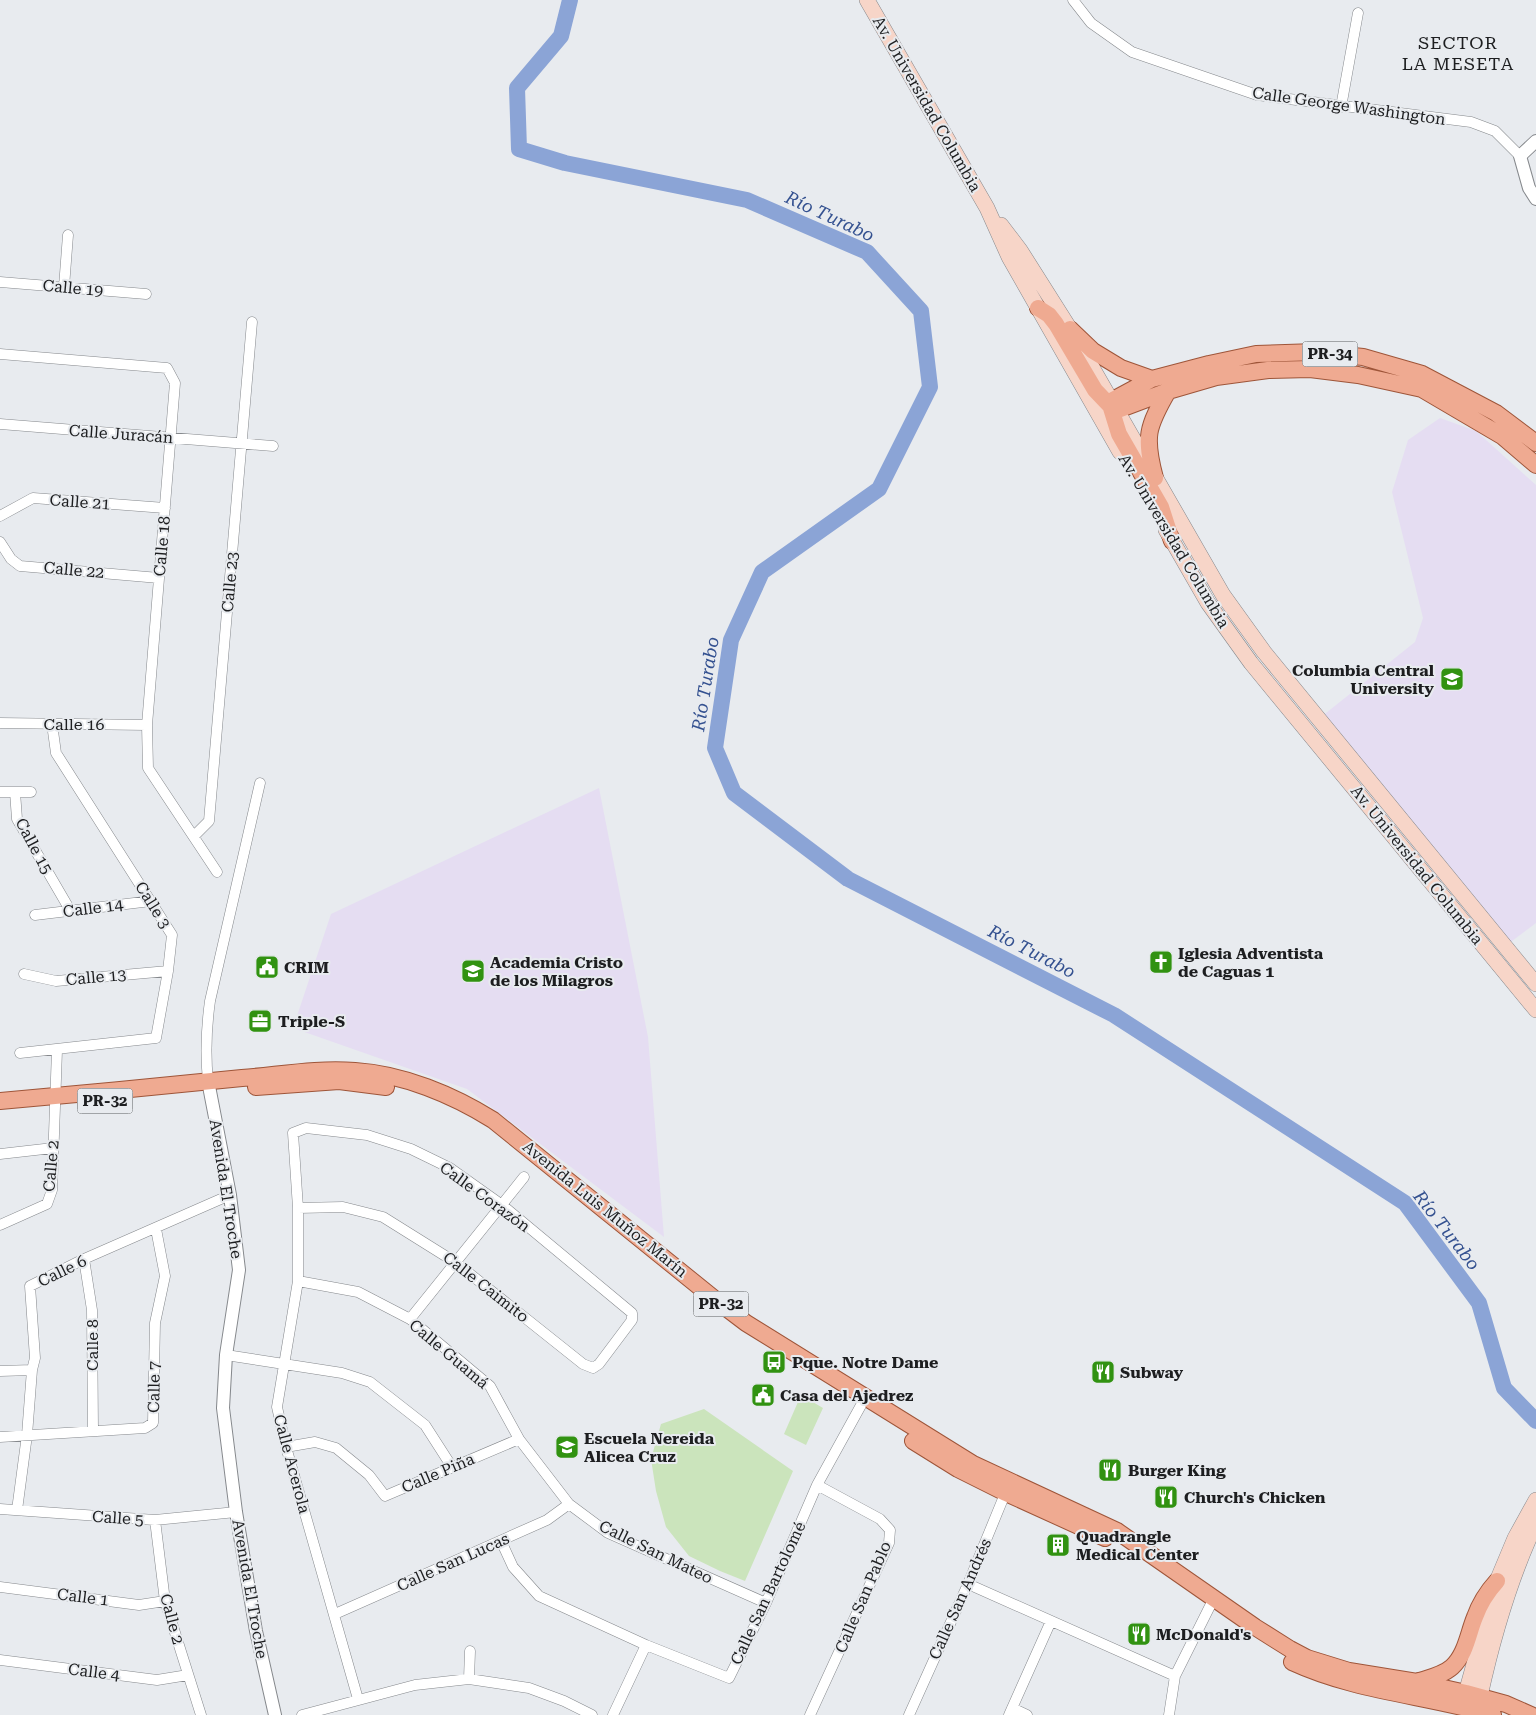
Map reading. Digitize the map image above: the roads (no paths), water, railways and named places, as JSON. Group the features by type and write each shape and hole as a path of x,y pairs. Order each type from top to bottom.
{"main road":[{"name":"Av. Universidad Columbia","path":"867,0 988,208 1009,257 1208,604 1251,663 1536,1010"},
{"name":"Av. Universidad Columbia","path":"988,208 1020,250 1070,329 1223,595 1259,645 1536,984"},
{"path":"1038,308 1049,315 1056,324 1095,390 1113,406 1119,434 1165,516 1172,542"},
{"path":"1070,329 1093,351 1121,368 1152,379"},
{"name":"PR-34","path":"1113,406 1152,379 1256,354 1316,352 1363,357 1422,374 1496,413 1536,443"},
{"name":"PR-34","path":"1113,406 1216,378 1268,370 1310,369 1358,375 1422,389 1502,436 1536,466"},
{"path":"1155,478 1149,454 1150,426 1168,390"},
{"path":"1416,864 1429,853"},
{"path":"1498,964 1511,972 1536,1002"},
{"name":"Avenida Luis Muñoz Marín","path":"0,1111 55,1101 209,1086 339,1081 372,1084 407,1091 437,1100 479,1117 520,1153 614,1223 698,1292 714,1312 863,1402 958,1469 1008,1487 1115,1543 1290,1650 1307,1658 1349,1671 1417,1682 1493,1715"},
{"name":"Avenida Luis Muñoz Marín","path":"0,1101 55,1101"},
{"path":"1471,1706 1497,1581 1515,1538 1536,1500"},
{"path":"1471,1706 1523,1551 1536,1523"},
{"path":"1417,1682 1452,1668 1464,1650 1474,1618 1485,1595 1497,1581"},
{"name":"Avenida Luis Muñoz Marín","path":"1212,1603 1292,1662 1319,1674 1344,1682 1471,1706 1506,1704 1531,1715"}],"street":[{"name":"Calle George Washington","path":"1073,0 1091,23 1132,52 1257,95 1471,122 1495,131 1520,156"},
{"path":"1341,107 1358,13"},
{"path":"1536,141 1520,156 1529,188 1536,199"},
{"path":"64,287 68,235"},
{"name":"Calle 19","path":"0,282 146,294"},
{"name":"Calle 23","path":"194,836 209,821 252,322"},
{"name":"Calle 18","path":"0,354 167,368 175,383 147,724 148,768 217,872"},
{"name":"Calle Juracán","path":"0,424 273,446"},
{"name":"Calle 21","path":"0,516 33,498 165,508"},
{"name":"Calle 22","path":"0,542 11,559 20,566 159,578"},
{"name":"Calle 16","path":"0,723 147,724"},
{"name":"Calle 3","path":"52,724 56,753 172,935 168,971 156,1038 57,1050"},
{"name":"Avenida El Troche","path":"260,783 210,1001 205,1038 205,1057 230,1195 239,1270 226,1355 223,1408 236,1512 256,1631 275,1715"},
{"path":"0,792 31,792"},
{"name":"Calle 15","path":"15,792 17,819 70,910"},
{"name":"Calle 14","path":"34,915 151,901"},
{"name":"Calle 13","path":"24,974 56,981 168,971"},
{"path":"20,1053 57,1050"},
{"name":"Calle 2","path":"0,1225 47,1204 52,1190 57,1050"},
{"name":"Calle Corazón","path":"293,1133 306,1128 367,1135 411,1149 450,1168 502,1205 626,1308"},
{"name":"Calle Acerola","path":"293,1133 298,1208 298,1281 277,1407 286,1447 358,1699"},
{"path":"0,1154 53,1148"},
{"path":"410,1319 524,1177"},
{"name":"Calle 6","path":"17,1510 27,1435 32,1370 35,1358 30,1286 84,1259 230,1195"},
{"name":"Calle Caimito","path":"298,1208 343,1207 383,1217 455,1262 583,1364 592,1368 599,1364 632,1320 632,1313 626,1308"},
{"name":"Calle 7","path":"0,1437 145,1428 153,1423 155,1323 166,1276 156,1229"},
{"name":"Calle 8","path":"84,1259 92,1310 93,1431"},
{"name":"Calle Guamá","path":"298,1281 358,1292 410,1319 490,1386 519,1439"},
{"path":"226,1355 342,1373 370,1382 425,1426 452,1467"},
{"path":"0,1371 32,1370"},
{"name":"Calle San Bartolomé","path":"501,1541 513,1568 539,1596 646,1645 729,1678 766,1603 817,1485 863,1402"},
{"name":"Calle Piña","path":"286,1447 315,1442 336,1448 370,1475 385,1496 519,1439"},
{"name":"Calle San Mateo","path":"519,1439 569,1504 608,1533 766,1603"},
{"name":"Calle San Pablo","path":"810,1715 889,1543 890,1530 880,1519 817,1485"},
{"name":"Calle San Andrés","path":"909,1715 968,1584 1008,1487"},
{"name":"Calle San Lucas","path":"335,1614 548,1520 569,1504"},
{"name":"Calle 5","path":"0,1509 155,1520 236,1512"},
{"name":"Calle 2","path":"155,1520 165,1601 201,1715"},
{"path":"968,1584 1175,1676"},
{"name":"Calle 1","path":"0,1587 139,1605 165,1601"},
{"path":"1169,1715 1175,1676 1212,1603"},
{"path":"1027,1715 1010,1712 1051,1621"},
{"path":"613,1715 646,1645"},
{"path":"469,1679 470,1651"},
{"name":"Calle 4","path":"0,1660 157,1680 188,1675"},
{"path":"302,1715 415,1685 469,1679 529,1688 564,1701 592,1715"}],"waterway":[{"name":"Río Turabo","path":"570,0 561,36 517,88 519,149 565,163 747,200 867,252 921,311 930,387 879,489 762,572 731,640 715,748 734,793 848,879 1114,1015 1405,1203 1479,1303 1504,1388 1536,1421"}],"place":[{"name":"Columbia Central University","path":"1452,679"},
{"name":"Iglesia Adventista de Caguas 1","path":"1161,962"},
{"name":"CRIM","path":"267,967"},
{"name":"Academia Cristo de los Milagros","path":"473,971"},
{"name":"Triple-S","path":"260,1021"},
{"name":"Pque. Notre Dame","path":"774,1362"},
{"name":"Subway","path":"1103,1372"},
{"name":"Casa del Ajedrez","path":"763,1395"},
{"name":"Escuela Nereida Alicea Cruz","path":"567,1447"},
{"name":"Burger King","path":"1110,1470"},
{"name":"Church's Chicken","path":"1166,1497"},
{"name":"Quadrangle Medical Center","path":"1058,1545"},
{"name":"McDonald's","path":"1139,1634"}],"district":[{"name":"SECTOR LA MESETA","path":"1458,52"}]}
